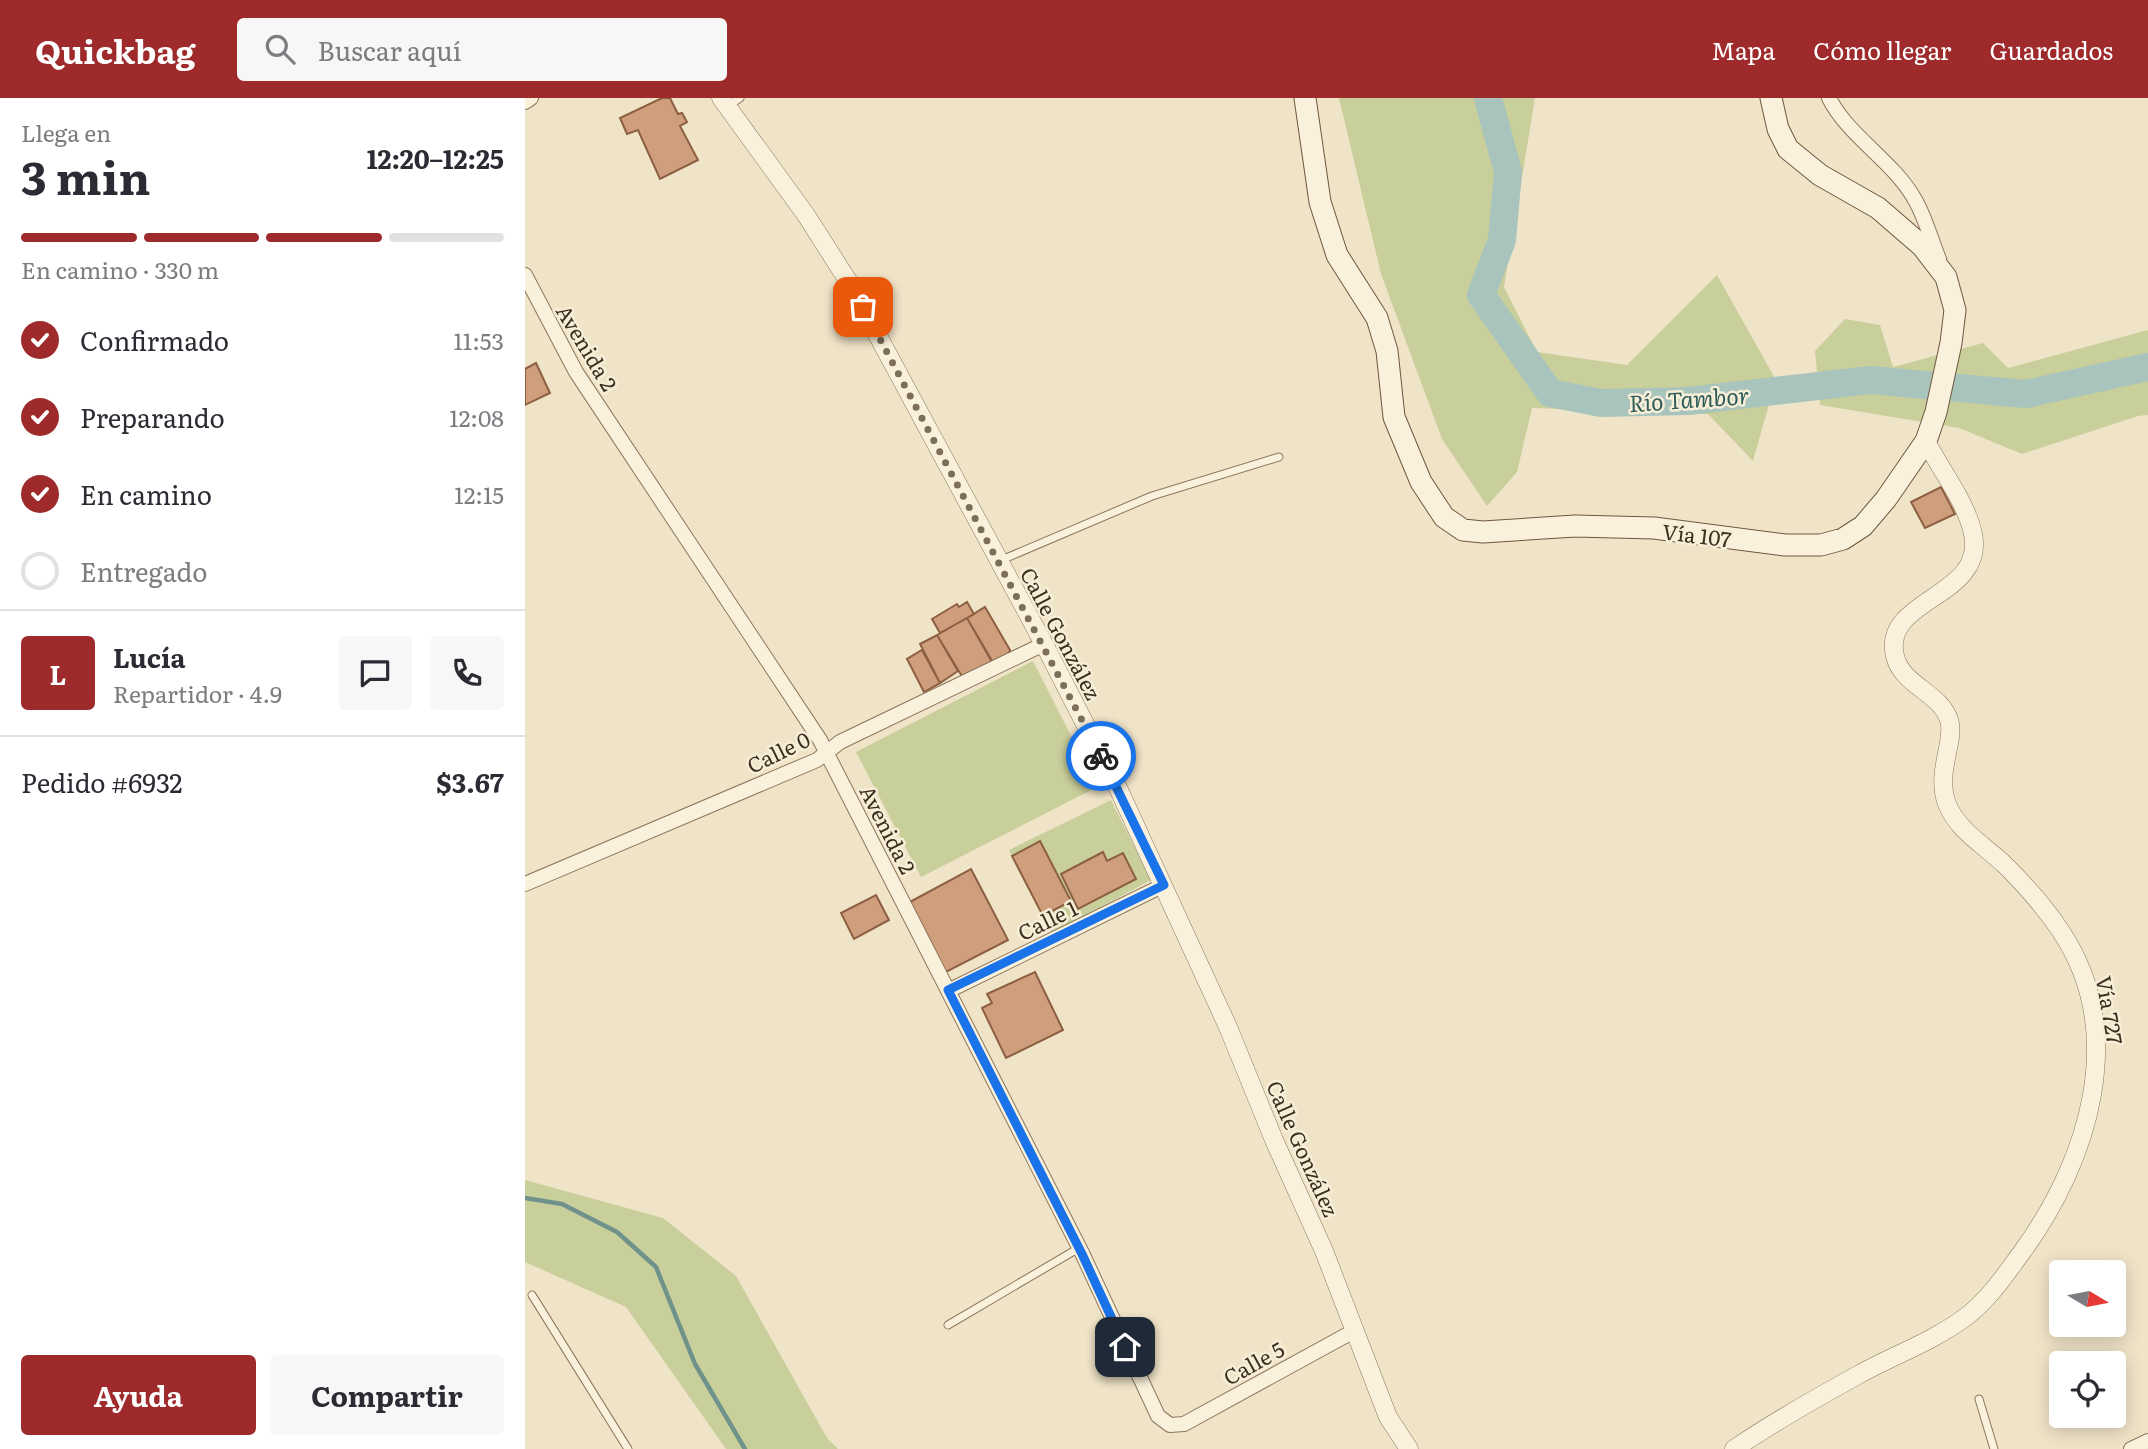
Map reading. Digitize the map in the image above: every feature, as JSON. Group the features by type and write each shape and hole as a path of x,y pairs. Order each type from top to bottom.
{"main road":[{"name":"Vía 107","path":"1305,98 1320,202 1337,255 1377,318 1387,351 1394,417 1421,482 1444,517 1463,530 1483,532 1575,526 1654,528 1785,545 1821,545 1843,539 1863,526 1887,499 1926,441 1936,412 1951,344 1955,310 1946,277 1928,252 1878,208 1820,175 1788,149 1778,129 1771,98"}],"street":[{"path":"525,102 531,98"},
{"path":"1829,98 1836,113 1889,166 1915,198 1946,277"},
{"name":"Calle González","path":"729,101 850,284 1044,644 1164,885 1324,1251 1388,1416 1409,1449"},
{"name":"Avenida 2","path":"525,275 576,372 826,752 1079,1248 1158,1416 1170,1425"},
{"name":"Vía 727","path":"1734,1449 1859,1374 1935,1337 1967,1315 1994,1290 2057,1198 2083,1140 2091,1105 2096,1058 2094,1024 2079,962 2040,902 2004,864 1957,822 1947,802 1943,780 1949,718 1938,703 1907,678 1895,657 1894,647 1899,627 1913,612 1965,573 1975,548 1969,518 1926,441"},
{"name":"Calle 0","path":"525,884 817,760 840,742 1044,644"},
{"name":"Calle 1","path":"948,990 1164,885"},
{"name":"Calle 5","path":"1170,1425 1184,1424 1354,1331"},
{"path":"2131,1449 2148,1441"}],"lane":[{"path":"998,561 1152,496 1279,457"},
{"path":"948,1325 1079,1248"},
{"path":"532,1294 628,1449"},
{"path":"1979,1399 1994,1449"}],"green space":[{"path":"1339,98 1535,98 1504,287 1537,352 1627,365 1717,275 1776,380 1753,461 1708,414 1532,408 1517,472 1487,506 1442,439 1381,274"},
{"path":"1845,319 1880,325 1893,367 1983,343 2008,368 2148,330 2148,415 2022,454 1959,428 1820,405 1815,351"},
{"path":"1033,661 1097,787 921,877 856,752"},
{"path":"1111,800 1151,880 1051,934 1043,916 1071,901 1040,842 1012,856 1009,850"},
{"path":"525,1180 663,1218 736,1276 827,1438 838,1449 726,1449 626,1307 525,1262"}],"building":[{"path":"662,98 670,98 678,114 682,113 687,122 680,126 698,160 660,179 638,130 627,134 620,118"},
{"path":"536,363 550,393 525,405 525,369"},
{"path":"1941,487 1955,514 1925,528 1911,502"},
{"path":"967,602 974,614 940,633 932,619 957,604 959,607"},
{"path":"985,607 1010,650 1008,655 992,662 967,618"},
{"path":"967,618 992,661 963,678 937,635"},
{"path":"937,635 958,671 940,683 920,644"},
{"path":"922,650 940,683 924,692 907,659"},
{"path":"1040,841 1071,901 1043,916 1012,856"},
{"path":"1103,852 1107,861 1123,853 1136,879 1078,909 1061,874"},
{"path":"971,869 1008,940 944,973 908,903"},
{"path":"876,895 889,920 854,939 841,913"},
{"path":"1035,972 1063,1030 1006,1058 982,1008 992,1003 987,994"}],"waterway":[{"name":"Río Tambor","path":"1488,98 1508,172 1502,240 1481,295 1550,393 1601,403 1688,401 1870,380 2026,394 2148,367"},
{"path":"525,1198 562,1204 617,1232 656,1267 695,1364 745,1449"}],"way so far":[{"path":"863,307 1101,756"}],"route":[{"path":"1101,756 1164,885 948,990 1082,1254 1125,1347"}]}
